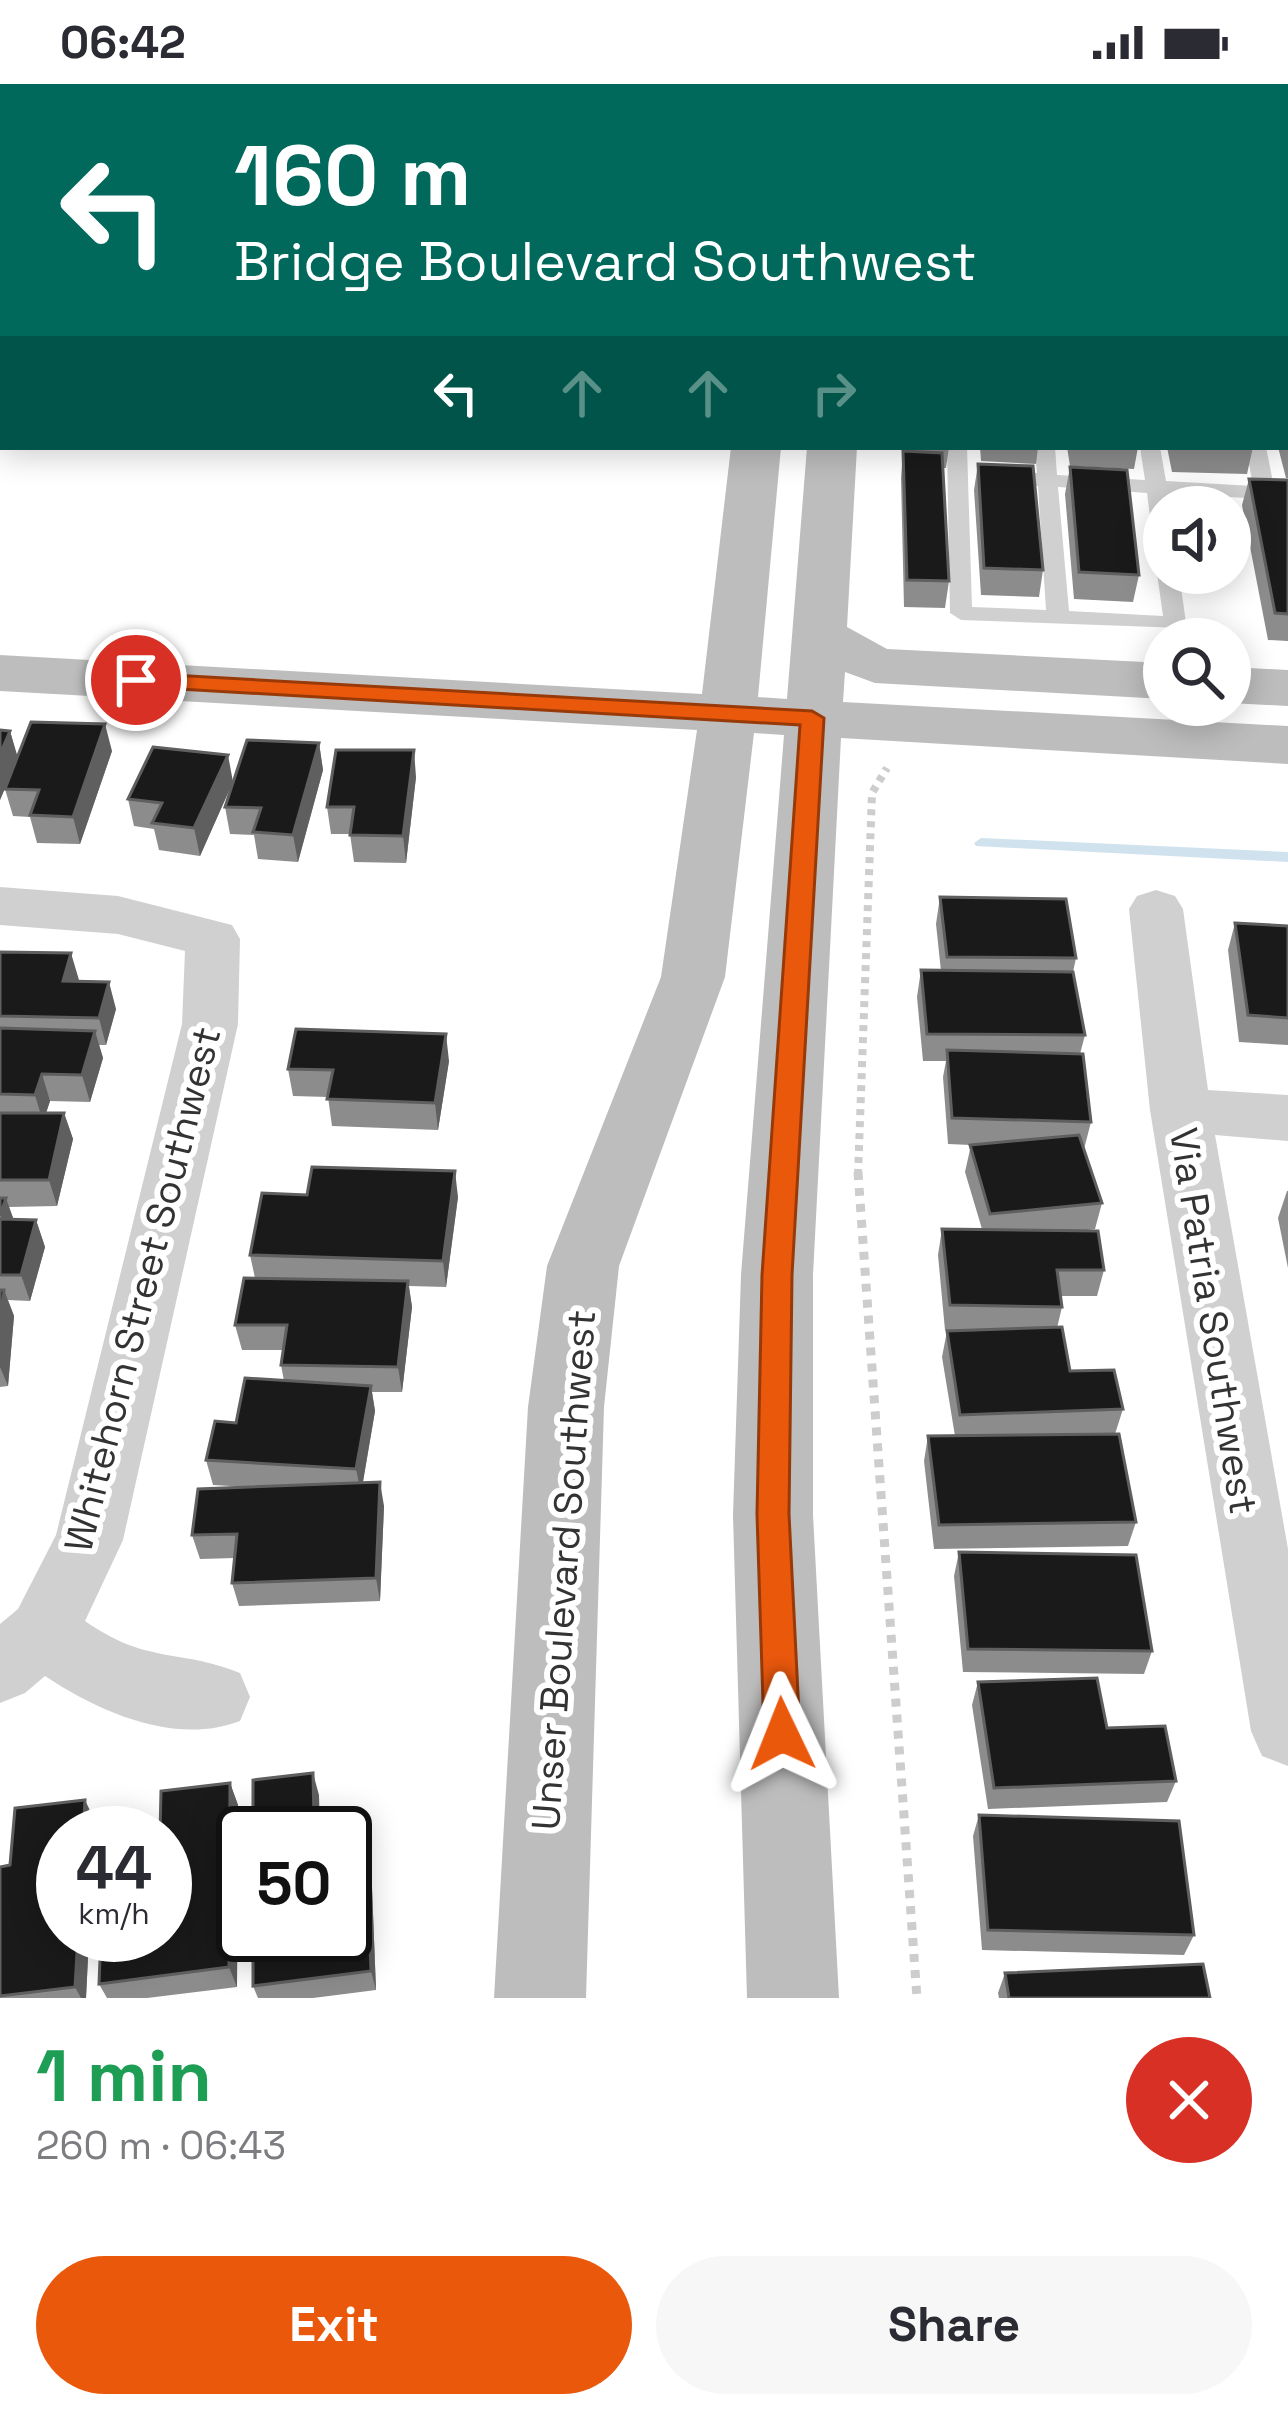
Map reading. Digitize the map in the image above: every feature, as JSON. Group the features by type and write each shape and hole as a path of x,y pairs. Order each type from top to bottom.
{"main road":[{"name":"Unser Boulevard Southwest","path":"539,1998 566,1407 583,1266 693,977 712,872 756,450"},
{"path":"793,1998 773,1491 777,1275 832,450"},
{"path":"821,635 875,666 1143,680"},
{"path":"0,673 1288,746"},
{"path":"1251,686 1288,688"}],"street":[{"name":"Whitehorn Street Southwest","path":"0,906 118,915 213,939 210,1024 89,1540 21,1650"},
{"name":"Via Patria Southwest","path":"1156,908 1179,1110 1231,1441 1288,1731"},
{"path":"1179,1110 1288,1118"},
{"path":"21,1650 91,1668 148,1693 214,1697"}],"lane":[{"path":"957,450 961,613 1143,627"},
{"path":"1046,450 1058,617"},
{"path":"1150,450 1156,486"},
{"path":"1257,450 1276,494"},
{"path":"958,474 1143,486"}],"path":[{"path":"887,768 872,793 856,1141 917,1998"}],"building":[{"path":"903,451 942,453 949,581 907,580"},
{"path":"978,464 1033,466 1043,570 984,568"},
{"path":"1070,467 1127,470 1139,575 1079,572"},
{"path":"1249,479 1288,480 1288,614 1275,613"},
{"path":"31,722 105,724 73,817 30,815 39,790 5,789"},
{"path":"0,730 10,731 0,754"},
{"path":"247,740 319,743 293,835 253,832 261,808 225,807"},
{"path":"153,747 228,755 194,828 152,823 162,803 128,799"},
{"path":"336,750 414,750 403,836 350,835 354,807 327,807"},
{"path":"940,897 1066,899 1076,958 947,957"},
{"path":"1235,923 1288,926 1288,1018 1248,1015"},
{"path":"0,952 71,953 63,981 109,982 99,1018 0,1016"},
{"path":"921,970 1073,972 1085,1035 927,1034"},
{"path":"0,1028 95,1031 82,1075 42,1074 35,1095 0,1094"},
{"path":"296,1029 446,1034 435,1103 327,1099 333,1070 288,1069"},
{"path":"947,1050 1083,1054 1091,1122 952,1118"},
{"path":"0,1113 64,1113 49,1180 0,1180"},
{"path":"1079,1135 1102,1203 990,1214 970,1145"},
{"path":"312,1167 455,1171 443,1261 250,1255 262,1193 307,1195"},
{"path":"0,1219 36,1220 21,1275 0,1275"},
{"path":"942,1229 1098,1231 1104,1270 1057,1270 1062,1307 950,1305"},
{"path":"244,1278 408,1281 398,1367 281,1365 287,1325 235,1325"},
{"path":"1062,1327 1070,1371 1114,1370 1123,1409 960,1415 947,1331"},
{"path":"245,1378 371,1386 356,1469 206,1460 215,1421 236,1423"},
{"path":"1119,1434 1136,1522 939,1525 928,1436"},
{"path":"380,1482 376,1578 232,1583 237,1534 192,1535 198,1489"},
{"path":"959,1552 1136,1555 1152,1651 968,1649"},
{"path":"1097,1678 1107,1728 1165,1726 1176,1781 994,1788 978,1682"},
{"path":"313,1773 314,1806 253,1806 253,1780"},
{"path":"230,1783 230,1806 216,1806 216,1962 229,1962 229,1967 99,1984 100,1962 192,1962 192,1806 161,1806 161,1791"},
{"path":"85,1800 85,1806 36,1806 36,1962 76,1962 75,1987 0,1996 0,1867 10,1865 15,1808"},
{"path":"979,1815 1179,1821 1194,1935 988,1930"},
{"path":"253,1962 371,1962 371,1971 253,1986"},
{"path":"1203,1964 1210,1998 1009,1998 1005,1973"}],"waterway":[{"path":"981,843 1288,857"}],"route":[{"path":"136,680 812,718 777,1275 773,1514 782,1734"}]}
